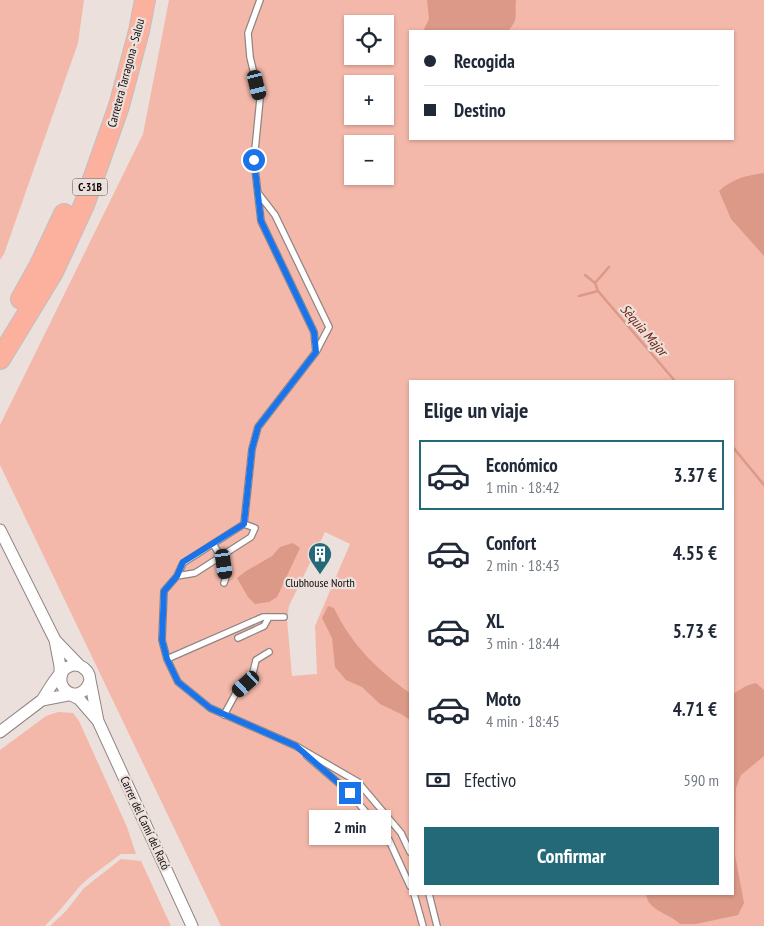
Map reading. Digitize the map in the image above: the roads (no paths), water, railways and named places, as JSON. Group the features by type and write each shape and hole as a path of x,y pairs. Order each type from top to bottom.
{"highway":[{"name":"Carretera Tarragona - Salou","path":"0,335 40,265 72,198 107,102 126,29 131,0"},
{"name":"Carretera Tarragona - Salou","path":"0,359 53,272 84,205 120,106 145,0"},
{"path":"0,372 14,348 22,323"}],"street":[{"path":"0,530 55,640 60,666 61,685 70,694"},
{"path":"42,700 83,692 89,684 90,679 87,670 79,665 55,640"},
{"path":"0,732 42,700 70,666 79,665"},
{"name":"Carrer del Camí del Racó","path":"90,679 98,720 192,926"},
{"name":"Carrer del Camí del Racó","path":"70,694 79,699 98,720"}],"lane":[{"path":"260,0 248,33 250,57 260,99 254,160 261,221 314,332 316,352"},
{"path":"258,193 275,215 329,327"},
{"path":"314,332 329,327"},
{"path":"244,524 252,449 258,427 316,352 329,327"},
{"path":"244,524 183,562 177,576 164,591 162,640 167,659 178,682 210,708 296,746 358,782 401,833 409,850"},
{"path":"177,576 195,573 251,537 255,528 244,524"},
{"path":"212,544 221,556 224,564 226,578 224,583"},
{"path":"167,659 263,617 284,617"},
{"path":"238,638 264,626 269,617"},
{"path":"224,715 236,693 252,677 256,660 270,652"},
{"path":"296,746 350,793 389,840 409,884"},
{"path":"414,895 423,926"},
{"path":"429,895 437,926"}],"waterway":[{"name":"Sèquia Major","path":"609,267 595,283 598,291 674,380"},
{"name":"Sèquia Major","path":"585,275 595,283"},
{"name":"Sèquia Major","path":"579,296 598,291"},
{"name":"Sèquia Major","path":"734,448 764,485"}],"place":[{"name":"Clubhouse North","path":"320,575"}]}
